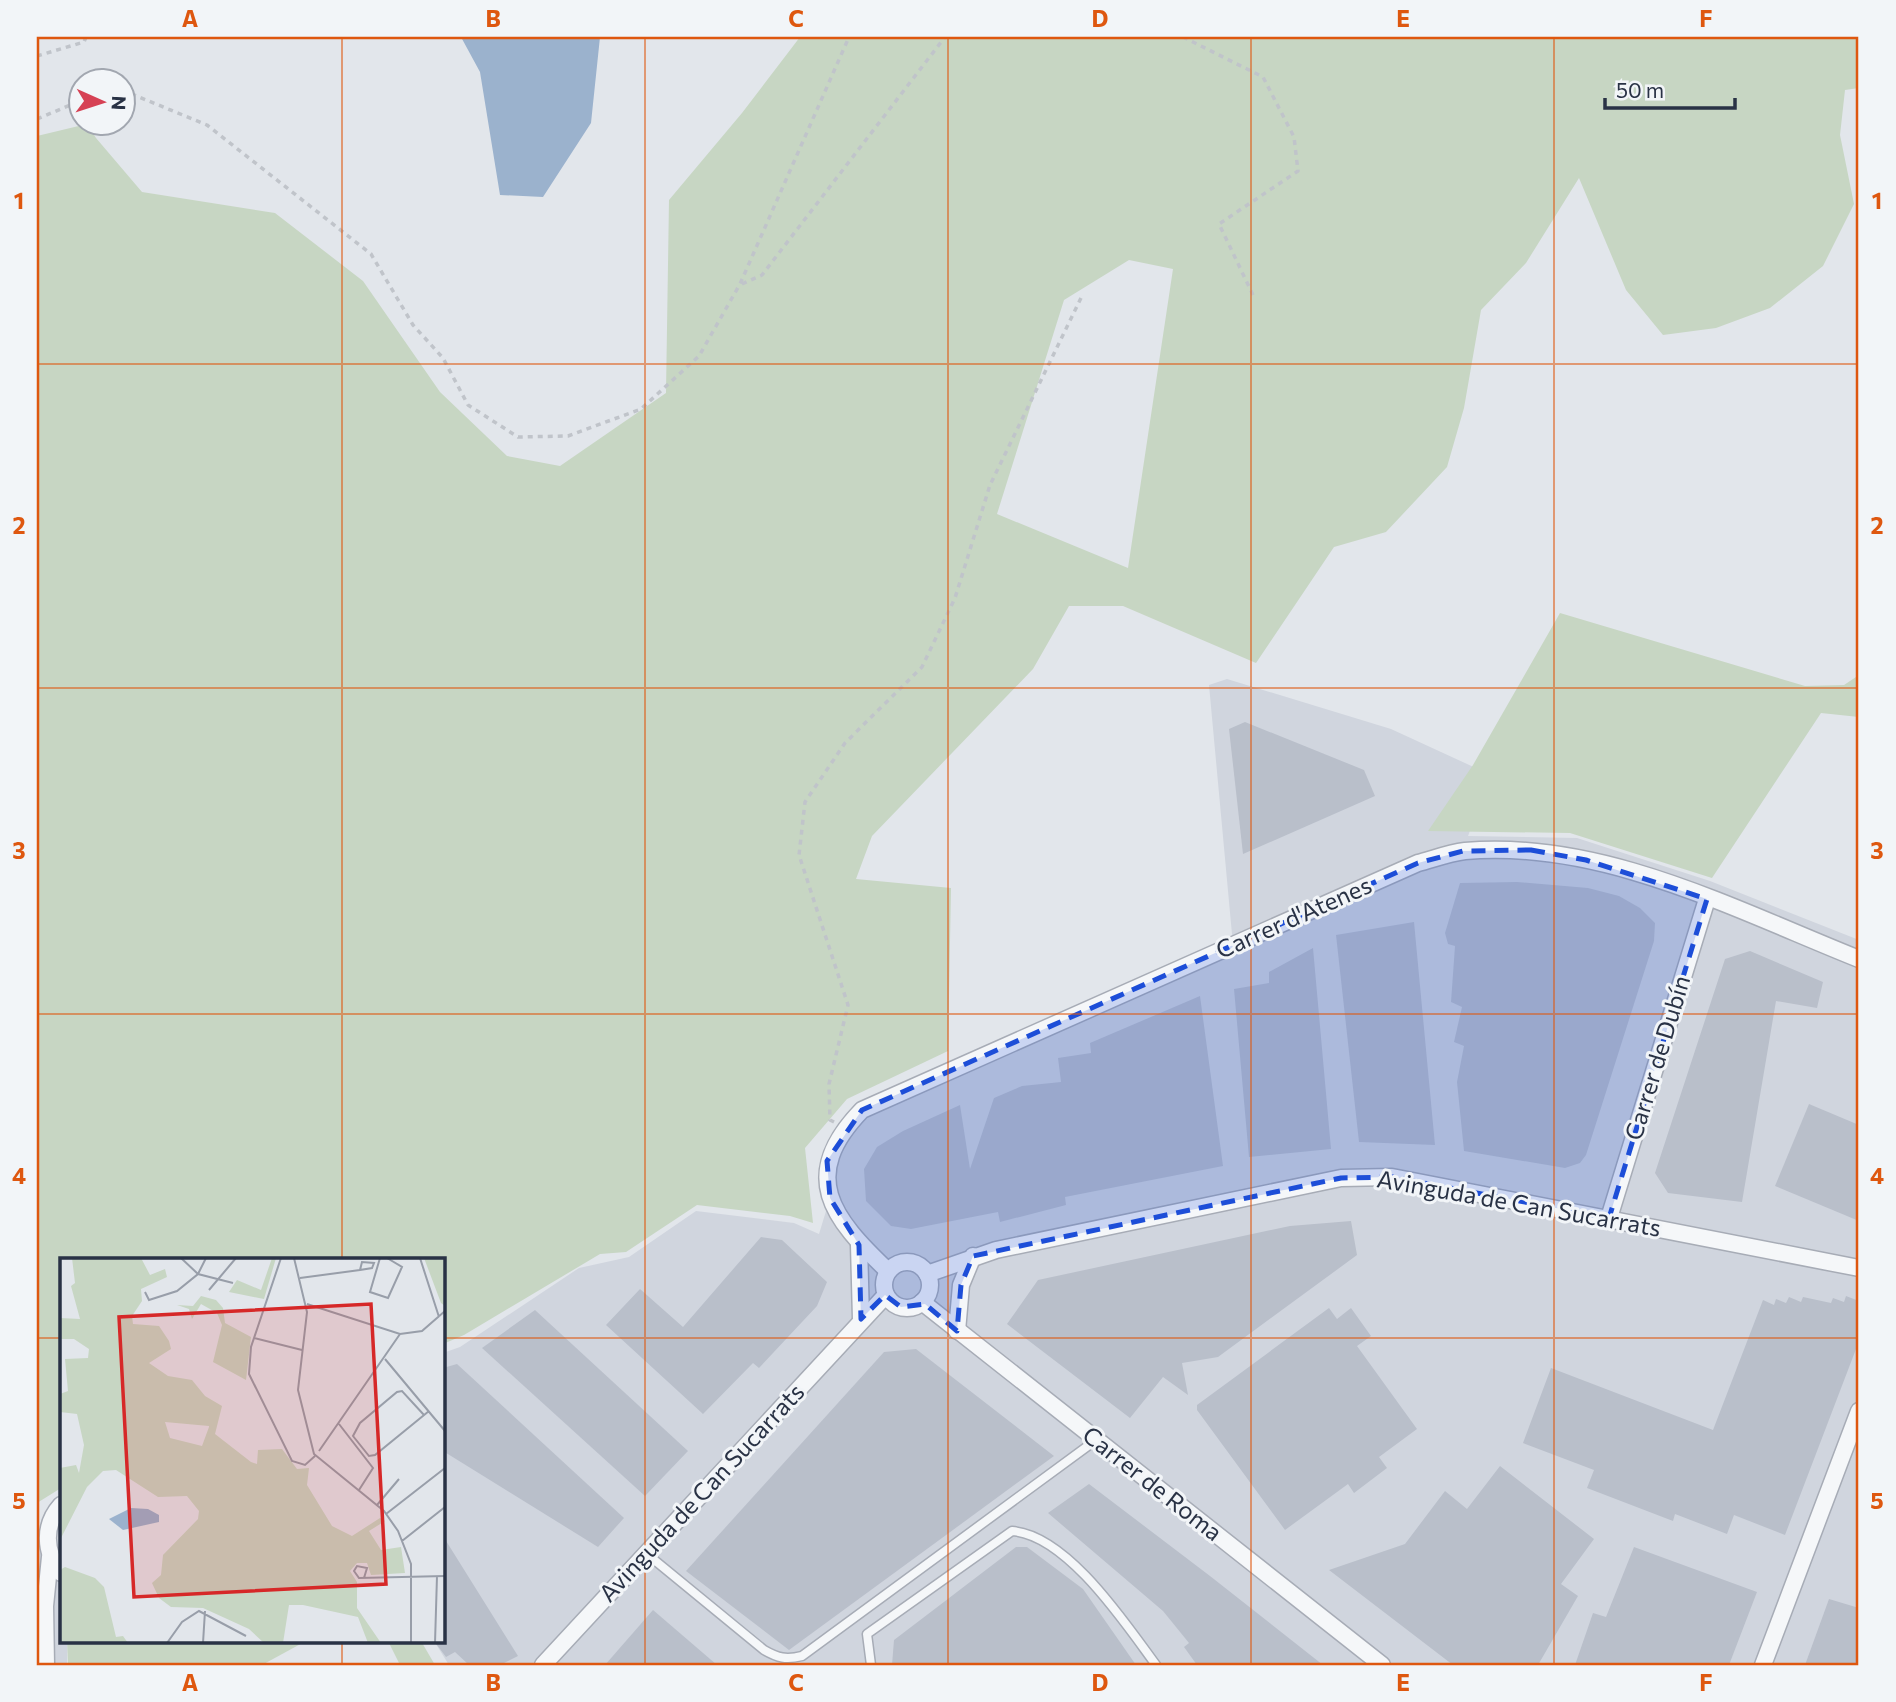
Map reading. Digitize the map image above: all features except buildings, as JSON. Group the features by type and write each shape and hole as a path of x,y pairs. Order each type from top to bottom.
{"street":[{"name":"Carrer d'Atenes","path":"859,1245 830,1199 827,1161 844,1129 862,1110 1418,863 1463,851 1531,850 1649,876 1859,959"},
{"name":"Carrer de Dubín","path":"1609,1218 1707,899"},
{"name":"Avinguda de Can Sucarrats","path":"928,1274 974,1256 1341,1178 1392,1177 1859,1268"},
{"path":"859,1245 888,1271"},
{"path":"859,1245 861,1319"},
{"path":"957,1331 961,1285 974,1256"},
{"path":"908,1261 923,1268 928,1274 930,1289 922,1302 909,1308 901,1307 886,1294 883,1285 888,1271 901,1262 908,1261"},
{"name":"Avinguda de Can Sucarrats","path":"543,1665 886,1294"},
{"name":"Carrer de Roma","path":"922,1302 1382,1665"},
{"path":"1763,1665 1859,1411"},
{"path":"46,1665 45,1606 50,1557 48,1525 60,1507"},
{"path":"50,1557 60,1572"}],"lane":[{"path":"647,1554 764,1650 777,1658 790,1659 812,1648 1096,1440"},
{"path":"871,1665 867,1634 1012,1531 1032,1532 1097,1586 1156,1665"}],"path":[{"path":"37,56 84,42 86,37"},
{"path":"136,96 207,125 371,254 413,325 443,358 468,405 518,437 568,436 641,409 699,356 740,284 849,37"},
{"path":"740,284 762,275 945,37"},
{"path":"1183,37 1263,77 1294,137 1298,172 1219,224 1254,297"},
{"path":"37,119 66,108"},
{"path":"844,1129 830,1120 829,1084 848,1005 799,855 805,802 845,743 922,667 955,597 990,485 1082,296"}],"highlighted area":[{"path":"1531,850 1586,860 1707,899 1609,1218 1392,1177 1341,1178 973,1256 961,1285 957,1331 925,1304 901,1307 885,1295 861,1319 859,1245 830,1198 827,1161 862,1110 1418,863 1463,851"}],"shaded area":[{"path":"1227,679 1391,729 1491,775 1468,836 1577,838 1710,881 1859,940 1859,1665 449,1665 435,1642 444,1642 444,1353 460,1347 579,1268 629,1257 696,1211 794,1223 819,1234 830,1198 827,1161 862,1110 1233,945 1209,685"},
{"path":"37,1538 60,1581 60,1642 67,1642 67,1665 37,1665"}],"green space":[{"path":"800,37 1859,37 1859,88 1845,90 1840,135 1854,204 1823,266 1770,308 1716,328 1663,335 1626,290 1579,178 1526,263 1481,310 1464,408 1447,467 1386,532 1334,547 1256,663 1123,606 1069,606 1033,669 872,836 856,879 951,888 948,1051 847,1099 805,1148 813,1223 790,1216 697,1205 626,1252 600,1254 464,1335 444,1344 444,1258 60,1258 60,1489 37,1503 37,136 66,129 66,136 95,136 142,192 275,213 363,281 440,392 507,456 560,466 666,393 669,200 742,113","holes":["1129,260 1173,269 1128,568 997,514 1064,300"]},
{"path":"1560,613 1805,686 1844,685 1859,675 1859,717 1821,713 1712,878 1570,833 1428,831 1473,765"},
{"path":"67,1642 304,1642 262,1665 68,1665"},
{"path":"388,1642 422,1642 435,1665 400,1665"}],"water":[{"path":"461,37 600,37 591,123 543,197 500,195 480,72"}]}
